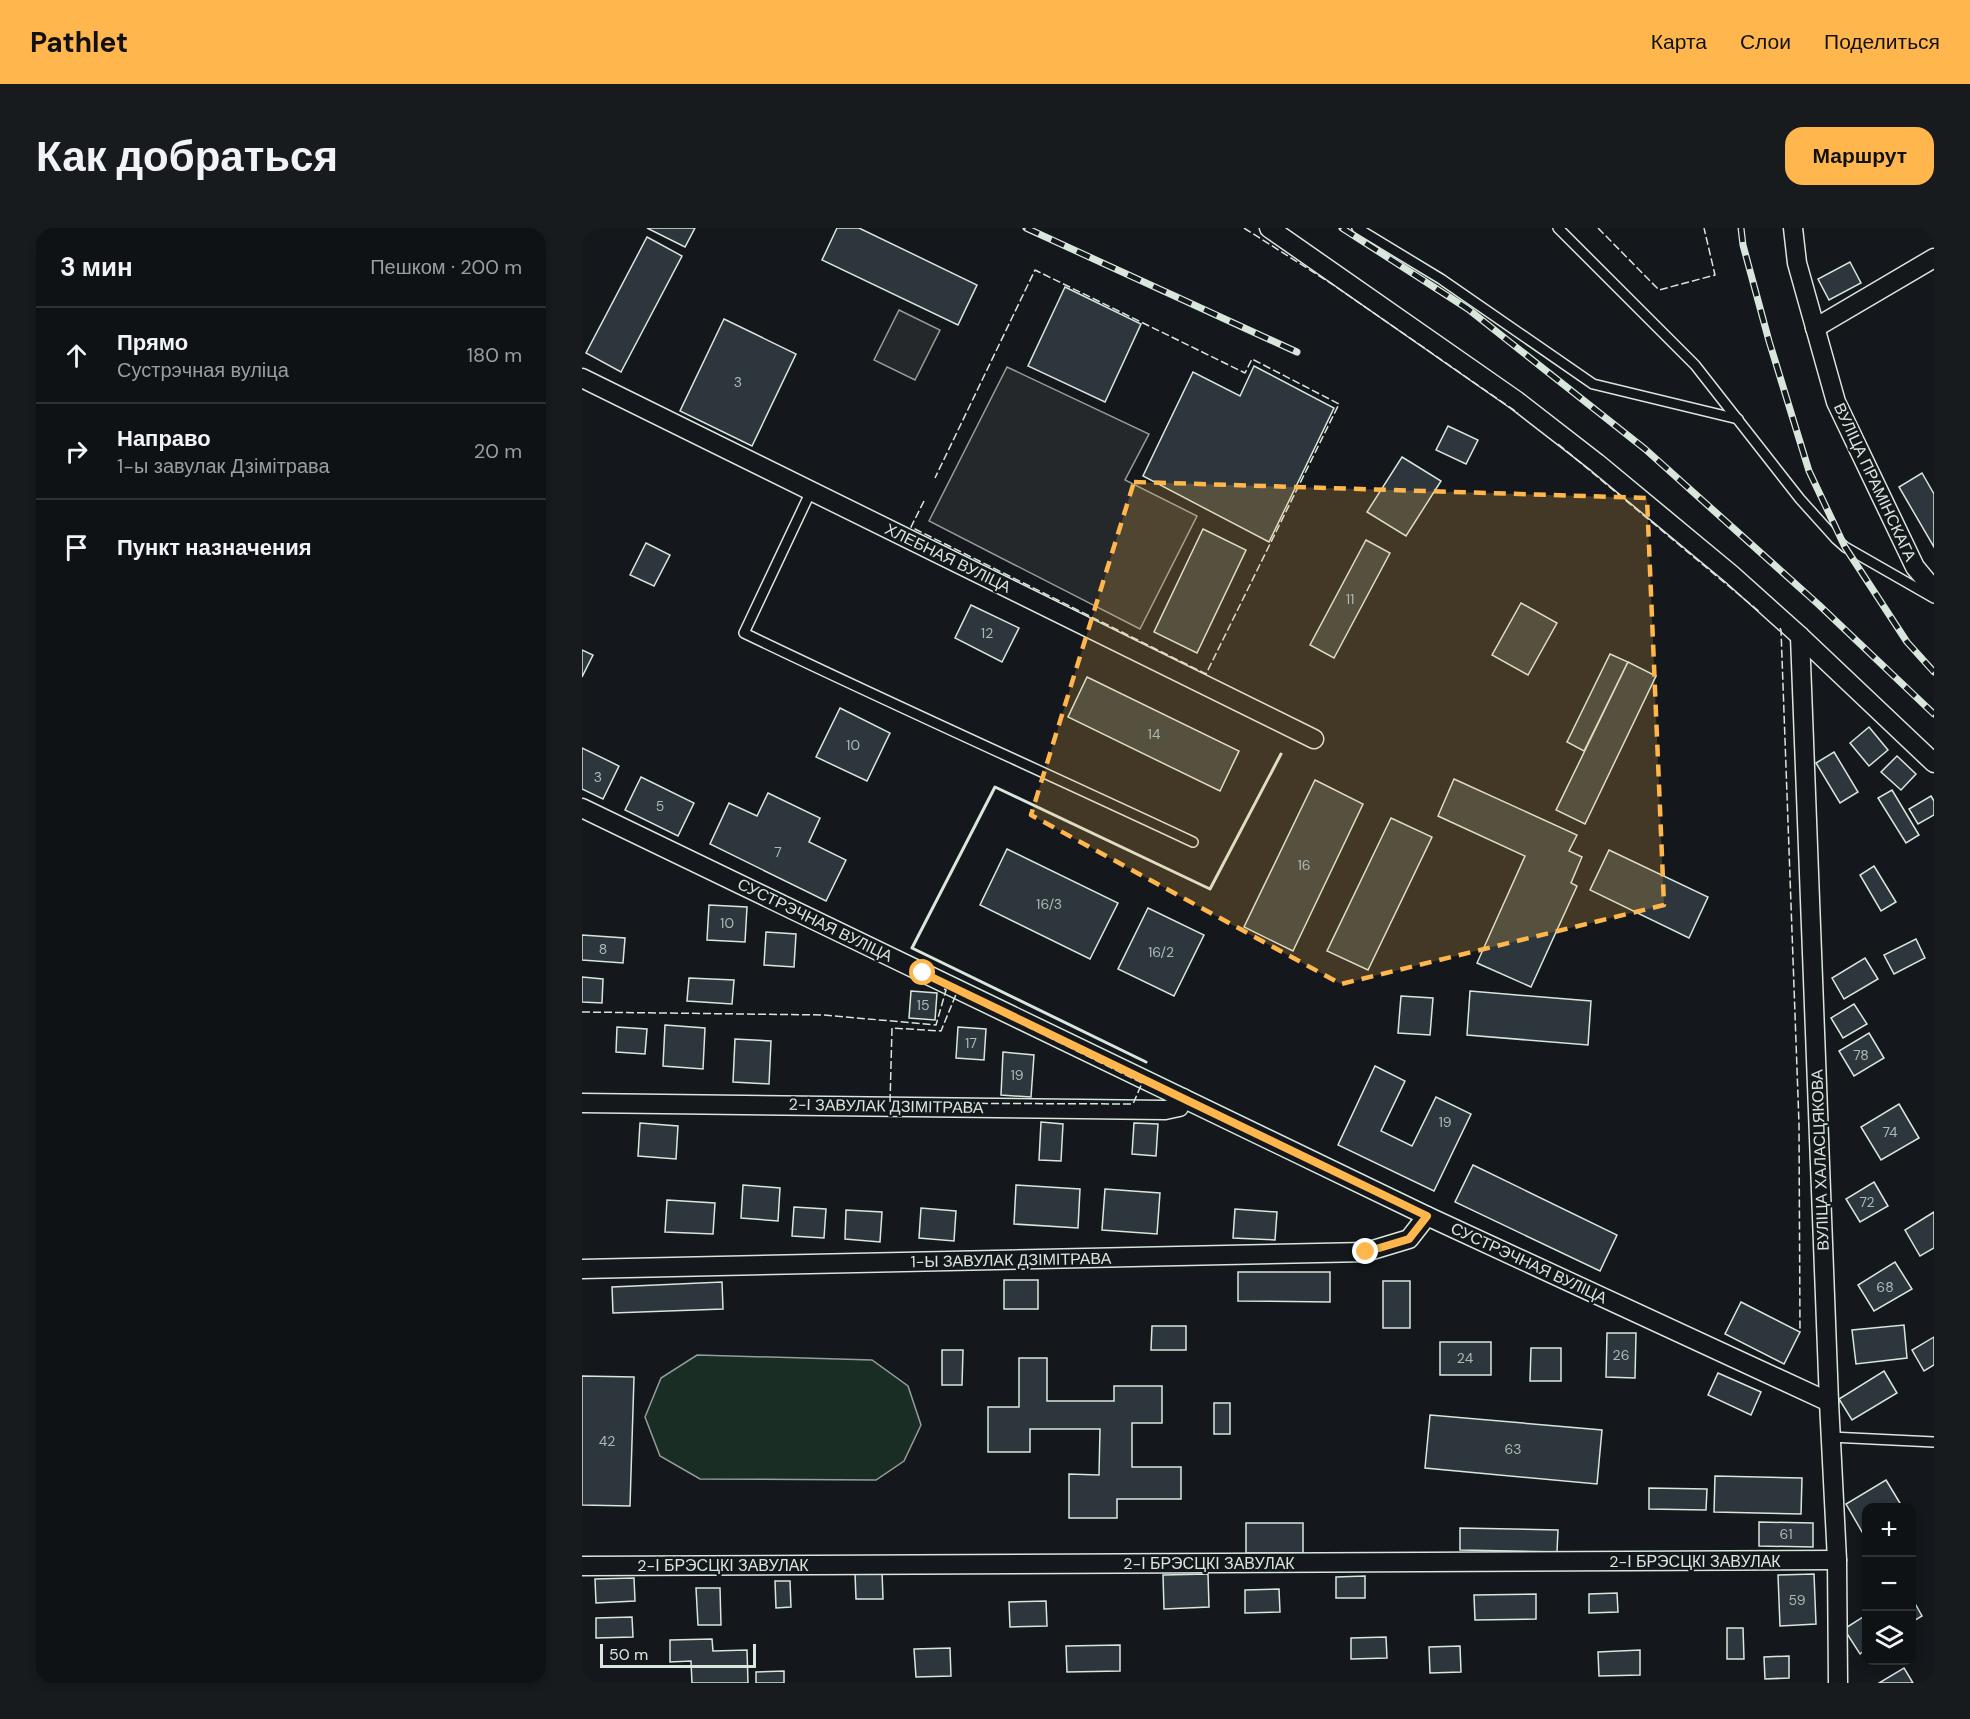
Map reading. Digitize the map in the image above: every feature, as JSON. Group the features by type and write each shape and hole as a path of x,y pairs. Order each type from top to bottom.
{"street":[{"path":"1269,228 1517,401 1597,463 1732,574 1934,763"},
{"name":"ВУЛІЦА ПРАМІНСКАГА","path":"1793,228 1797,263 1836,402 1915,567 1934,590"},
{"path":"1815,328 1934,258"},
{"name":"ХЛЕБНАЯ ВУЛІЦА","path":"582,378 1314,739"},
{"name":"ВУЛІЦА ХАЛАСЦЯКОВА","path":"1800,636 1837,1560 1838,1683"},
{"name":"СУСТРЭЧНАЯ ВУЛІЦА","path":"582,808 1427,1216 1829,1402"},
{"name":"2-І ЗАВУЛАК ДЗІМІТРАВА","path":"582,1103 1165,1110 1179,1107 1184,1098"},
{"name":"1-Ы ЗАВУЛАК ДЗІМІТРАВА","path":"582,1269 1366,1252 1409,1239 1427,1216"},
{"name":"2-І БРЭСЦКІ ЗАВУЛАК","path":"582,1566 1837,1560"}],"lane":[{"path":"1558,228 1695,365 1800,499 1836,539 1845,547 1934,598"},
{"path":"1363,230 1441,279 1593,384 1738,420"},
{"path":"811,491 744,633 851,685 960,733 1193,842"},
{"path":"1831,1437 1934,1442"}],"highlighted area":[{"path":"1134,482 1647,498 1664,905 1341,984 1031,815"}],"green space":[{"path":"697,1355 872,1360 908,1386 921,1425 904,1461 876,1480 700,1479 660,1456 645,1417 661,1378"}],"shaded area":[{"path":"899,310 940,330 915,380 874,360"},
{"path":"1007,367 1149,434 1125,480 1197,516 1140,629 929,521"}],"building":[{"path":"647,228 695,228 685,247"},
{"path":"837,228 859,228 977,285 958,325 822,260"},
{"path":"647,237 682,256 621,372 586,353"},
{"path":"1850,262 1861,283 1829,300 1818,279"},
{"path":"1065,287 1141,324 1105,402 1028,366"},
{"path":"724,319 796,354 752,446 680,411"},
{"path":"1254,366 1334,408 1269,542 1143,476 1193,372 1240,396"},
{"path":"1448,426 1478,440 1466,464 1436,450"},
{"path":"1402,457 1441,481 1406,536 1367,512"},
{"path":"1922,473 1934,494 1934,547 1899,487"},
{"path":"1203,529 1246,550 1197,653 1154,632"},
{"path":"1366,540 1390,553 1334,658 1310,645"},
{"path":"646,543 670,555 654,586 630,575"},
{"path":"1521,603 1557,623 1528,675 1492,655"},
{"path":"971,605 1019,628 1002,662 955,638"},
{"path":"582,650 593,655 582,677"},
{"path":"1610,654 1628,662 1584,751 1567,742"},
{"path":"1628,662 1656,676 1585,824 1556,810"},
{"path":"1087,677 1239,751 1220,791 1068,717"},
{"path":"840,708 890,733 867,781 816,757"},
{"path":"1869,727 1888,750 1869,766 1850,743"},
{"path":"582,748 619,766 603,799 582,789"},
{"path":"1834,752 1858,792 1840,803 1816,763"},
{"path":"1897,756 1916,774 1901,790 1881,772"},
{"path":"641,777 694,803 678,836 625,810"},
{"path":"1454,779 1577,835 1569,851 1582,857 1571,883 1577,886 1531,987 1477,963 1525,856 1438,816"},
{"path":"1315,780 1363,804 1293,951 1244,927"},
{"path":"1892,790 1919,835 1906,843 1878,798"},
{"path":"768,793 820,818 809,842 846,860 826,901 710,844 729,803 757,816"},
{"path":"1931,796 1934,801 1934,815 1918,824 1909,809"},
{"path":"1391,818 1432,837 1368,970 1327,951"},
{"path":"1007,849 1118,903 1090,959 980,905"},
{"path":"1609,850 1708,897 1689,938 1590,890"},
{"path":"1874,866 1896,902 1881,911 1860,875"},
{"path":"709,905 747,907 745,942 707,940"},
{"path":"1148,908 1204,935 1174,996 1118,969"},
{"path":"766,932 796,934 794,967 764,965"},
{"path":"582,935 625,938 623,963 582,960"},
{"path":"1916,939 1925,958 1894,974 1884,955"},
{"path":"1865,958 1878,979 1844,999 1832,978"},
{"path":"582,977 603,979 602,1003 582,1002"},
{"path":"689,978 734,980 732,1004 687,1001"},
{"path":"911,991 937,993 935,1020 909,1018"},
{"path":"1470,991 1591,1001 1588,1045 1467,1035"},
{"path":"1401,996 1433,998 1430,1035 1398,1033"},
{"path":"1854,1004 1867,1024 1843,1038 1831,1018"},
{"path":"665,1025 705,1028 703,1069 663,1066"},
{"path":"617,1027 647,1029 645,1054 616,1052"},
{"path":"958,1027 986,1029 984,1060 956,1058"},
{"path":"1869,1033 1884,1058 1854,1076 1839,1051"},
{"path":"735,1039 771,1041 769,1084 733,1082"},
{"path":"1003,1052 1034,1055 1031,1097 1001,1095"},
{"path":"1375,1066 1405,1081 1381,1131 1412,1146 1436,1097 1471,1114 1434,1191 1338,1145"},
{"path":"1899,1104 1919,1138 1881,1160 1861,1127"},
{"path":"1041,1122 1063,1124 1061,1161 1039,1160"},
{"path":"640,1123 678,1126 676,1159 638,1156"},
{"path":"1134,1123 1158,1124 1156,1156 1132,1154"},
{"path":"1473,1165 1617,1235 1600,1271 1455,1202"},
{"path":"1874,1182 1888,1206 1860,1222 1846,1199"},
{"path":"743,1185 780,1188 778,1221 741,1218"},
{"path":"1016,1185 1080,1189 1078,1228 1014,1224"},
{"path":"1105,1189 1160,1193 1157,1234 1102,1230"},
{"path":"667,1200 715,1203 713,1234 665,1232"},
{"path":"794,1207 826,1209 824,1238 792,1236"},
{"path":"921,1208 956,1211 954,1241 919,1238"},
{"path":"1235,1209 1277,1212 1275,1240 1233,1238"},
{"path":"846,1210 882,1212 880,1242 845,1239"},
{"path":"1934,1212 1934,1248 1920,1256 1905,1230"},
{"path":"1895,1262 1912,1289 1874,1311 1858,1285"},
{"path":"1238,1272 1330,1272 1330,1302 1238,1301"},
{"path":"1004,1280 1038,1280 1038,1309 1004,1309"},
{"path":"1383,1281 1410,1281 1410,1328 1383,1328"},
{"path":"722,1282 723,1309 613,1313 612,1287"},
{"path":"1741,1302 1800,1332 1784,1364 1725,1334"},
{"path":"1904,1325 1907,1358 1856,1364 1852,1330"},
{"path":"1152,1326 1186,1326 1186,1350 1151,1350"},
{"path":"1607,1333 1636,1333 1635,1378 1606,1377"},
{"path":"1934,1337 1934,1365 1924,1371 1912,1350"},
{"path":"1440,1342 1491,1342 1491,1375 1440,1375"},
{"path":"1531,1348 1561,1348 1561,1381 1530,1381"},
{"path":"942,1350 963,1350 962,1385 942,1385"},
{"path":"1019,1358 1047,1358 1047,1401 1114,1401 1114,1386 1162,1386 1162,1423 1132,1423 1132,1467 1181,1467 1181,1499 1117,1499 1117,1518 1069,1518 1069,1474 1099,1475 1100,1429 1030,1429 1030,1452 988,1452 988,1407 1019,1407"},
{"path":"1884,1371 1897,1393 1852,1420 1839,1399"},
{"path":"1718,1373 1761,1392 1751,1415 1708,1395"},
{"path":"582,1376 634,1377 630,1506 582,1505"},
{"path":"1214,1403 1230,1403 1230,1434 1214,1434"},
{"path":"1430,1415 1602,1430 1597,1484 1425,1468"},
{"path":"1715,1476 1802,1478 1801,1514 1714,1512"},
{"path":"1886,1480 1900,1503 1862,1503 1862,1532 1846,1504"},
{"path":"1649,1488 1707,1489 1706,1510 1649,1509"},
{"path":"1759,1522 1813,1523 1813,1547 1759,1546"},
{"path":"1246,1523 1303,1523 1303,1553 1246,1553"},
{"path":"1460,1528 1558,1530 1557,1552 1460,1550"},
{"path":"882,1572 883,1599 856,1599 855,1573"},
{"path":"1208,1574 1209,1607 1164,1609 1163,1575"},
{"path":"1814,1574 1816,1624 1780,1626 1778,1575"},
{"path":"1365,1576 1365,1598 1336,1598 1336,1577"},
{"path":"634,1578 635,1601 596,1603 595,1579"},
{"path":"775,1581 790,1581 791,1607 776,1608"},
{"path":"696,1588 720,1588 721,1625 698,1625"},
{"path":"1279,1589 1280,1612 1245,1613 1245,1590"},
{"path":"1617,1593 1618,1612 1589,1613 1589,1594"},
{"path":"1536,1594 1536,1619 1475,1620 1474,1595"},
{"path":"1046,1601 1047,1626 1010,1627 1009,1602"},
{"path":"1916,1605 1922,1616 1916,1620"},
{"path":"632,1617 633,1637 596,1638 596,1618"},
{"path":"1862,1618 1862,1652 1860,1654 1844,1629"},
{"path":"1727,1628 1743,1628 1744,1659 1727,1659"},
{"path":"1386,1637 1387,1658 1351,1659 1351,1638"},
{"path":"712,1639 713,1651 747,1650 748,1683 692,1683 691,1661 670,1662 670,1640"},
{"path":"1120,1645 1120,1671 1067,1672 1066,1646"},
{"path":"1460,1646 1461,1672 1430,1673 1429,1647"},
{"path":"950,1648 951,1676 916,1677 914,1649"},
{"path":"1640,1650 1640,1675 1599,1676 1598,1652"},
{"path":"1789,1656 1789,1678 1765,1679 1764,1657"},
{"path":"1904,1668 1913,1683 1879,1683"},
{"path":"784,1671 784,1683 756,1683 756,1672"}],"railway":[{"path":"1026,228 1297,352"},
{"path":"1342,228 1468,309 1645,449 1819,605 1934,714"},
{"path":"1741,228 1743,245 1769,341 1809,471 1845,547 1907,642 1934,672"}],"fence":[{"path":"1244,228 1332,284 1518,413"},
{"path":"1598,228 1659,290 1715,275 1704,228"},
{"path":"924,501 911,527 1206,674 1339,404 1252,359 1245,373 1035,270 935,478"},
{"path":"1558,444 1761,613"},
{"path":"1780,628 1799,1124 1800,1332"},
{"path":"582,1012 824,1015 936,1025 946,990 944,989"},
{"path":"957,992 1142,1083 1133,1104 890,1103 892,1028 941,1031 957,992"}],"wall":[{"path":"1146,1062 912,948 995,787 1210,889 1281,754"}],"route":[{"path":"923,973 1427,1216 1409,1239 1366,1252"}]}
